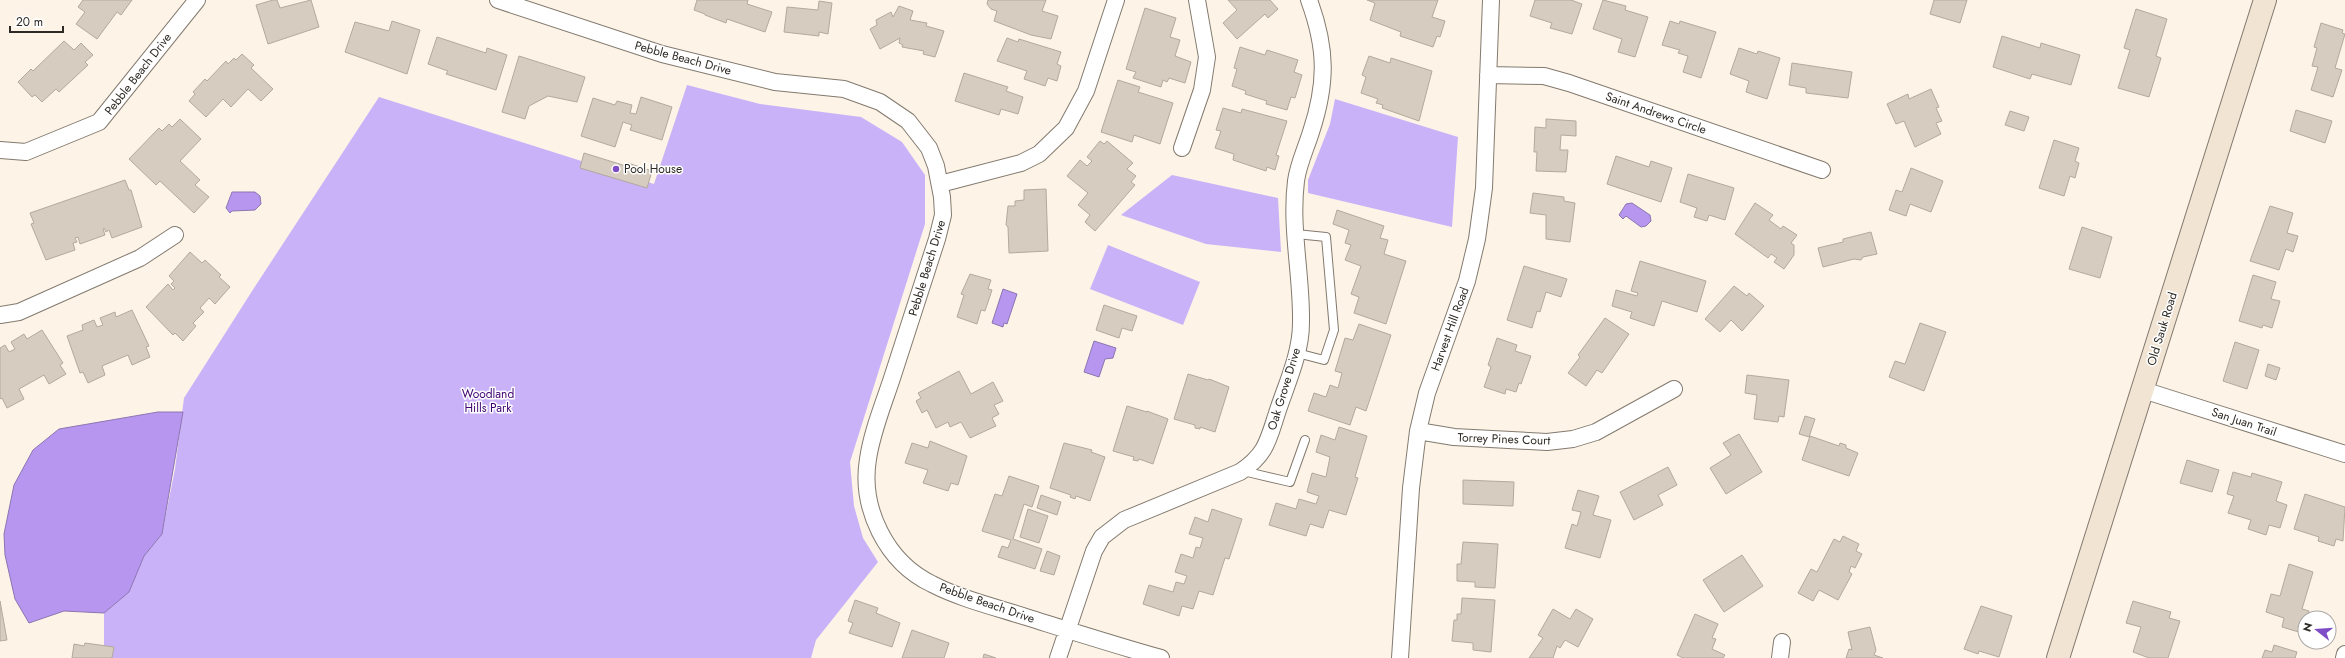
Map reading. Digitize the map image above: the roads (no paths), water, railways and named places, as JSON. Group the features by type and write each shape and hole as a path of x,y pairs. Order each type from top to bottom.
{"street":[{"name":"Pebble Beach Drive","path":"0,150 26,152 99,122 197,0"},
{"name":"Pebble Beach Drive","path":"498,0 662,54 775,82 844,89 866,95 893,109 920,135 929,148 940,184 943,215 937,239 876,427 868,459 866,480 869,502 874,521 883,539 898,558 931,584 1068,630 1160,658"},
{"path":"940,184 1021,163 1039,154 1066,128 1086,91 1116,0"},
{"path":"1182,148 1202,90 1207,57 1197,0"},
{"name":"Oak Grove Drive","path":"1058,658 1094,551 1102,537 1112,528 1148,509 1242,471 1252,464 1265,449 1297,353 1301,324 1296,234 1296,179 1317,114 1325,67 1318,23 1309,0"},
{"name":"Harvest Hill Road","path":"1400,658 1411,488 1418,431 1427,393 1467,281 1477,239 1484,188 1491,0"},
{"name":"Old Sauk Road","path":"2058,658 2265,0"},
{"name":"Saint Andrews Circle","path":"1488,75 1544,76 1569,83 1822,170"},
{"path":"0,315 19,312 140,258 175,235"},
{"name":"Torrey Pines Court","path":"1418,431 1454,437 1547,442 1573,439 1596,432 1674,389"},
{"name":"San Juan Trail","path":"2143,390 2345,454"},
{"path":"1780,658 1782,642"},
{"path":"2344,658 2345,654"}],"lane":[{"path":"1296,234 1326,237 1334,330 1324,360 1297,353"},
{"path":"1242,471 1290,482 1305,440"}],"place":[{"name":"Pool House","path":"616,169"}],"park label":[{"name":"Woodland Hills Park","path":"488,401"}]}
